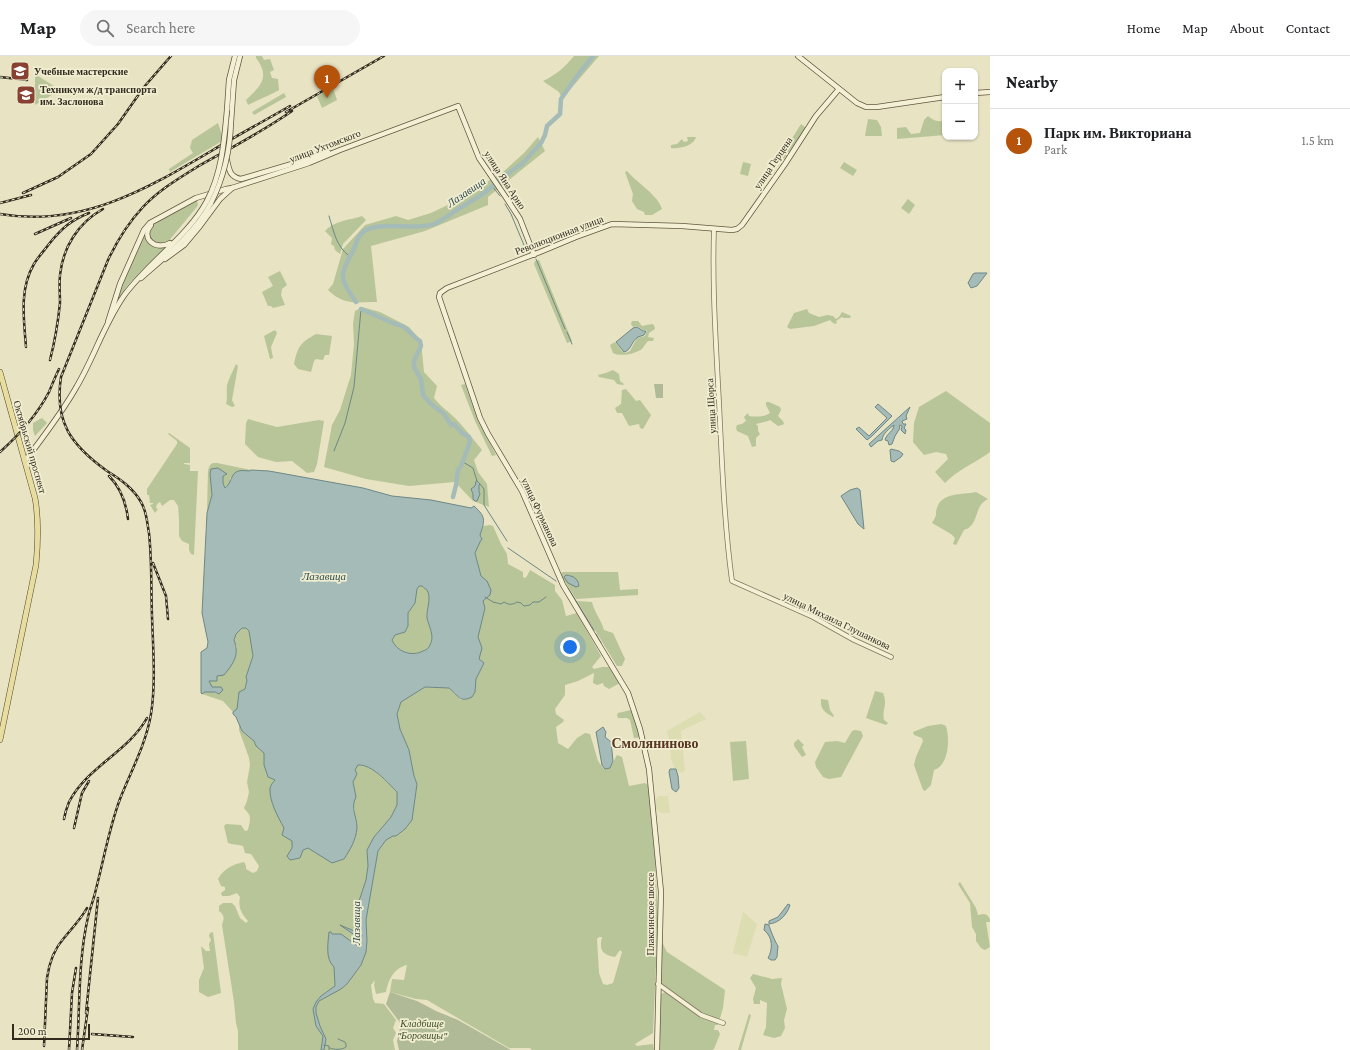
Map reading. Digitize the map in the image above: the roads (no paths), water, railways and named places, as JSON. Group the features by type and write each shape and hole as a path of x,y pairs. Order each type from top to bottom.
{"main road":[{"path":"131,287 185,237 199,221 222,178 227,159 230,137 229,80 235,56"},
{"path":"25,462 61,414 78,385 117,306 145,270 177,239 209,202 222,158 234,80 240,56"},
{"path":"798,56 857,103 866,107 877,107 942,98"},
{"name":"улица Герцена","path":"714,229 732,230 737,229 742,225 785,164 816,116 839,89"},
{"path":"978,93 990,92"},
{"name":"улица Ухтомского","path":"108,322 120,284 140,237 147,226 156,220 196,198 309,163 458,106"},
{"name":"улица Яна Арно","path":"458,106 478,158 520,219 534,254"},
{"path":"227,159 230,172 236,178 245,179 327,152 340,150"},
{"path":"157,264 184,245 220,199 232,188"},
{"path":"156,220 148,230 148,237 151,242 157,246 162,246 177,239"},
{"name":"Революционная улица","path":"440,293 447,288 612,224 682,226 714,229"},
{"name":"улица Фурманова","path":"440,293 440,302 482,423 522,491 563,585 628,694 642,736 650,778"},
{"name":"Октябрьский проспект","path":"0,372 37,508 38,550 0,740"},
{"name":"Плаксинское шоссе","path":"650,778 661,892 657,1050"}],"street":[{"name":"улица Щорса","path":"714,229 713,295 715,335 723,489 732,581"},
{"name":"улица Михаила Глушанкова","path":"732,581 813,616 854,640 891,657"},
{"path":"658,984 702,1015 723,1023"}],"water":[{"path":"975,273 987,273 977,286 971,288 968,283"},
{"path":"637,327 643,331 646,331 644,335 638,337 629,349 624,352 616,342 633,328"},
{"path":"878,404 892,416 867,440 856,429 859,427 869,436 887,418 875,407"},
{"path":"910,407 906,416 907,419 902,421 903,424 906,424 904,428 906,430 905,434 901,430 901,425 899,426 900,428 892,444 889,445 888,441 885,440 893,429 894,425 885,433 882,440 878,441 871,447 869,444"},
{"path":"891,449 899,451 903,454 894,462 891,461"},
{"name":"Лазавица","path":"218,468 227,474 223,476 225,488 233,475 238,471 269,471 363,488 392,496 431,500 471,508 474,506 481,513 483,519 483,526 480,535 482,539 475,553 481,576 487,581 491,590 490,595 483,601 485,608 478,637 482,648 479,659 484,663 476,679 475,692 472,697 468,699 459,698 449,688 425,687 401,702 397,714 400,729 409,750 417,784 412,820 405,829 396,836 386,840 378,851 366,920 366,952 361,965 347,984 319,1001 316,1007 316,1013 320,1026 326,1039 324,1050 321,1050 323,1036 316,1026 313,1009 321,996 335,986 334,967 329,960 328,955 329,932 332,934 341,934 359,947 362,935 359,938 340,925 359,933 360,932 359,901 366,880 368,866 367,850 374,837 391,817 397,805 397,792 374,771 358,765 355,770 357,774 353,782 356,797 354,801 354,812 357,828 352,845 344,859 332,863 308,848 303,850 300,858 290,860 287,856 292,848 292,841 282,835 284,828 274,809 270,788 275,780 268,777 264,765 264,753 256,746 254,741 242,731 236,717 233,714 233,712 237,709 239,692 245,689 247,680 246,677 253,656 249,631 246,628 242,628 236,634 234,640 236,645 236,655 230,667 224,675 217,676 217,681 209,681 212,687 221,687 223,690 219,694 215,692 201,693 201,652 207,648 208,642 202,613 207,513 212,495 211,469","holes":["419,586 422,586 427,590 429,597 427,618 432,638 429,647 419,653 414,654 397,648 392,640 395,635 405,632 408,626 408,613 415,603 417,589"]},
{"path":"476,481 480,484 480,494 477,501 475,501 473,499 471,489 475,486"},
{"path":"857,488 860,490 864,529 858,524 841,496 850,490"},
{"path":"566,575 575,578 578,581 579,586 576,587 568,583 564,577"},
{"path":"603,727 606,732 605,737 611,742 613,761 610,768 605,769 602,765 596,732"},
{"path":"670,769 676,769 678,776 679,788 676,792 672,789 669,772"},
{"path":"788,904 790,905 789,909 785,915 776,922 769,924 769,921 778,917"},
{"path":"765,924 769,925 778,946 777,957 775,960 768,958 771,951 771,940 764,930"}],"waterway":[{"name":"Лазавица","path":"356,302 344,283 343,273 357,239 361,234 369,228 387,226 417,227 437,223 480,196 522,164 541,143 547,126 560,114 561,99 593,56"},
{"path":"492,186 500,196"},
{"path":"505,204 511,214 526,250"},
{"path":"329,216 338,243 349,256"},
{"path":"536,259 565,329"},
{"path":"334,451 345,423 354,387 361,309"},
{"name":"Лазавица","path":"361,309 402,326 420,341 421,346 414,361 414,367 421,379 423,395 431,404 444,414 451,425 454,424 462,433 469,437 470,442 458,470 453,497"},
{"path":"567,332 572,344"},
{"path":"463,462 473,468 477,481"},
{"path":"480,484 484,489 484,505 507,541"},
{"path":"508,548 556,581"},
{"path":"568,588 594,630"},
{"path":"485,597 493,602 501,604 504,602 507,604 514,604 517,602 524,606 530,605 533,602 539,602 546,597"},
{"path":"596,634 601,643"},
{"path":"330,1048 342,1049 346,1047 345,1042 338,1039"},
{"path":"324,1045 329,1046 329,1050"}],"railway":[{"path":"23,193 58,177 91,154 118,124 144,87 171,56"},
{"path":"286,112 384,56"},
{"path":"0,77 27,80"},
{"path":"0,214 30,217 58,215 86,210 112,202 138,191 188,165 290,106"},
{"path":"77,1050 82,950 88,917 116,810 142,747 149,725 153,702 154,665 151,554 149,533 144,510 138,497 130,488 84,452 68,431 63,420 60,407 59,393 61,377 108,260 132,219 149,201 176,180 281,119 292,111"},
{"path":"0,203 31,195"},
{"path":"50,360 55,339 60,303 60,275 64,255 79,229 86,221 103,209"},
{"path":"26,347 24,326 24,294 29,274 37,259 58,234 72,222 89,213"},
{"path":"35,234 71,218"},
{"path":"0,452 21,432 39,409 49,392 59,369"},
{"path":"109,476 117,485 122,496 128,519"},
{"path":"153,563 166,596 168,619"},
{"path":"64,819 69,802 86,779 129,741 147,718"},
{"path":"74,828 82,793 89,781"},
{"path":"86,1013 98,898"},
{"path":"44,1046 47,978 49,967 60,942 87,908"},
{"path":"69,1050 72,993 76,968"},
{"path":"82,1050 88,1008"},
{"path":"92,1034 133,1037"}],"place":[{"name":"Учебные мастерские","path":"20,71"},
{"name":"Техникум ж/д транспорта им. Заслонова","path":"26,95"},
{"name":"Парк им. Викториана","path":"327,98"}],"district":[{"name":"Смоляниново","path":"655,743"}],"park label":[{"name":"Кладбище \"Боровицы\"","path":"422,1028"}]}
